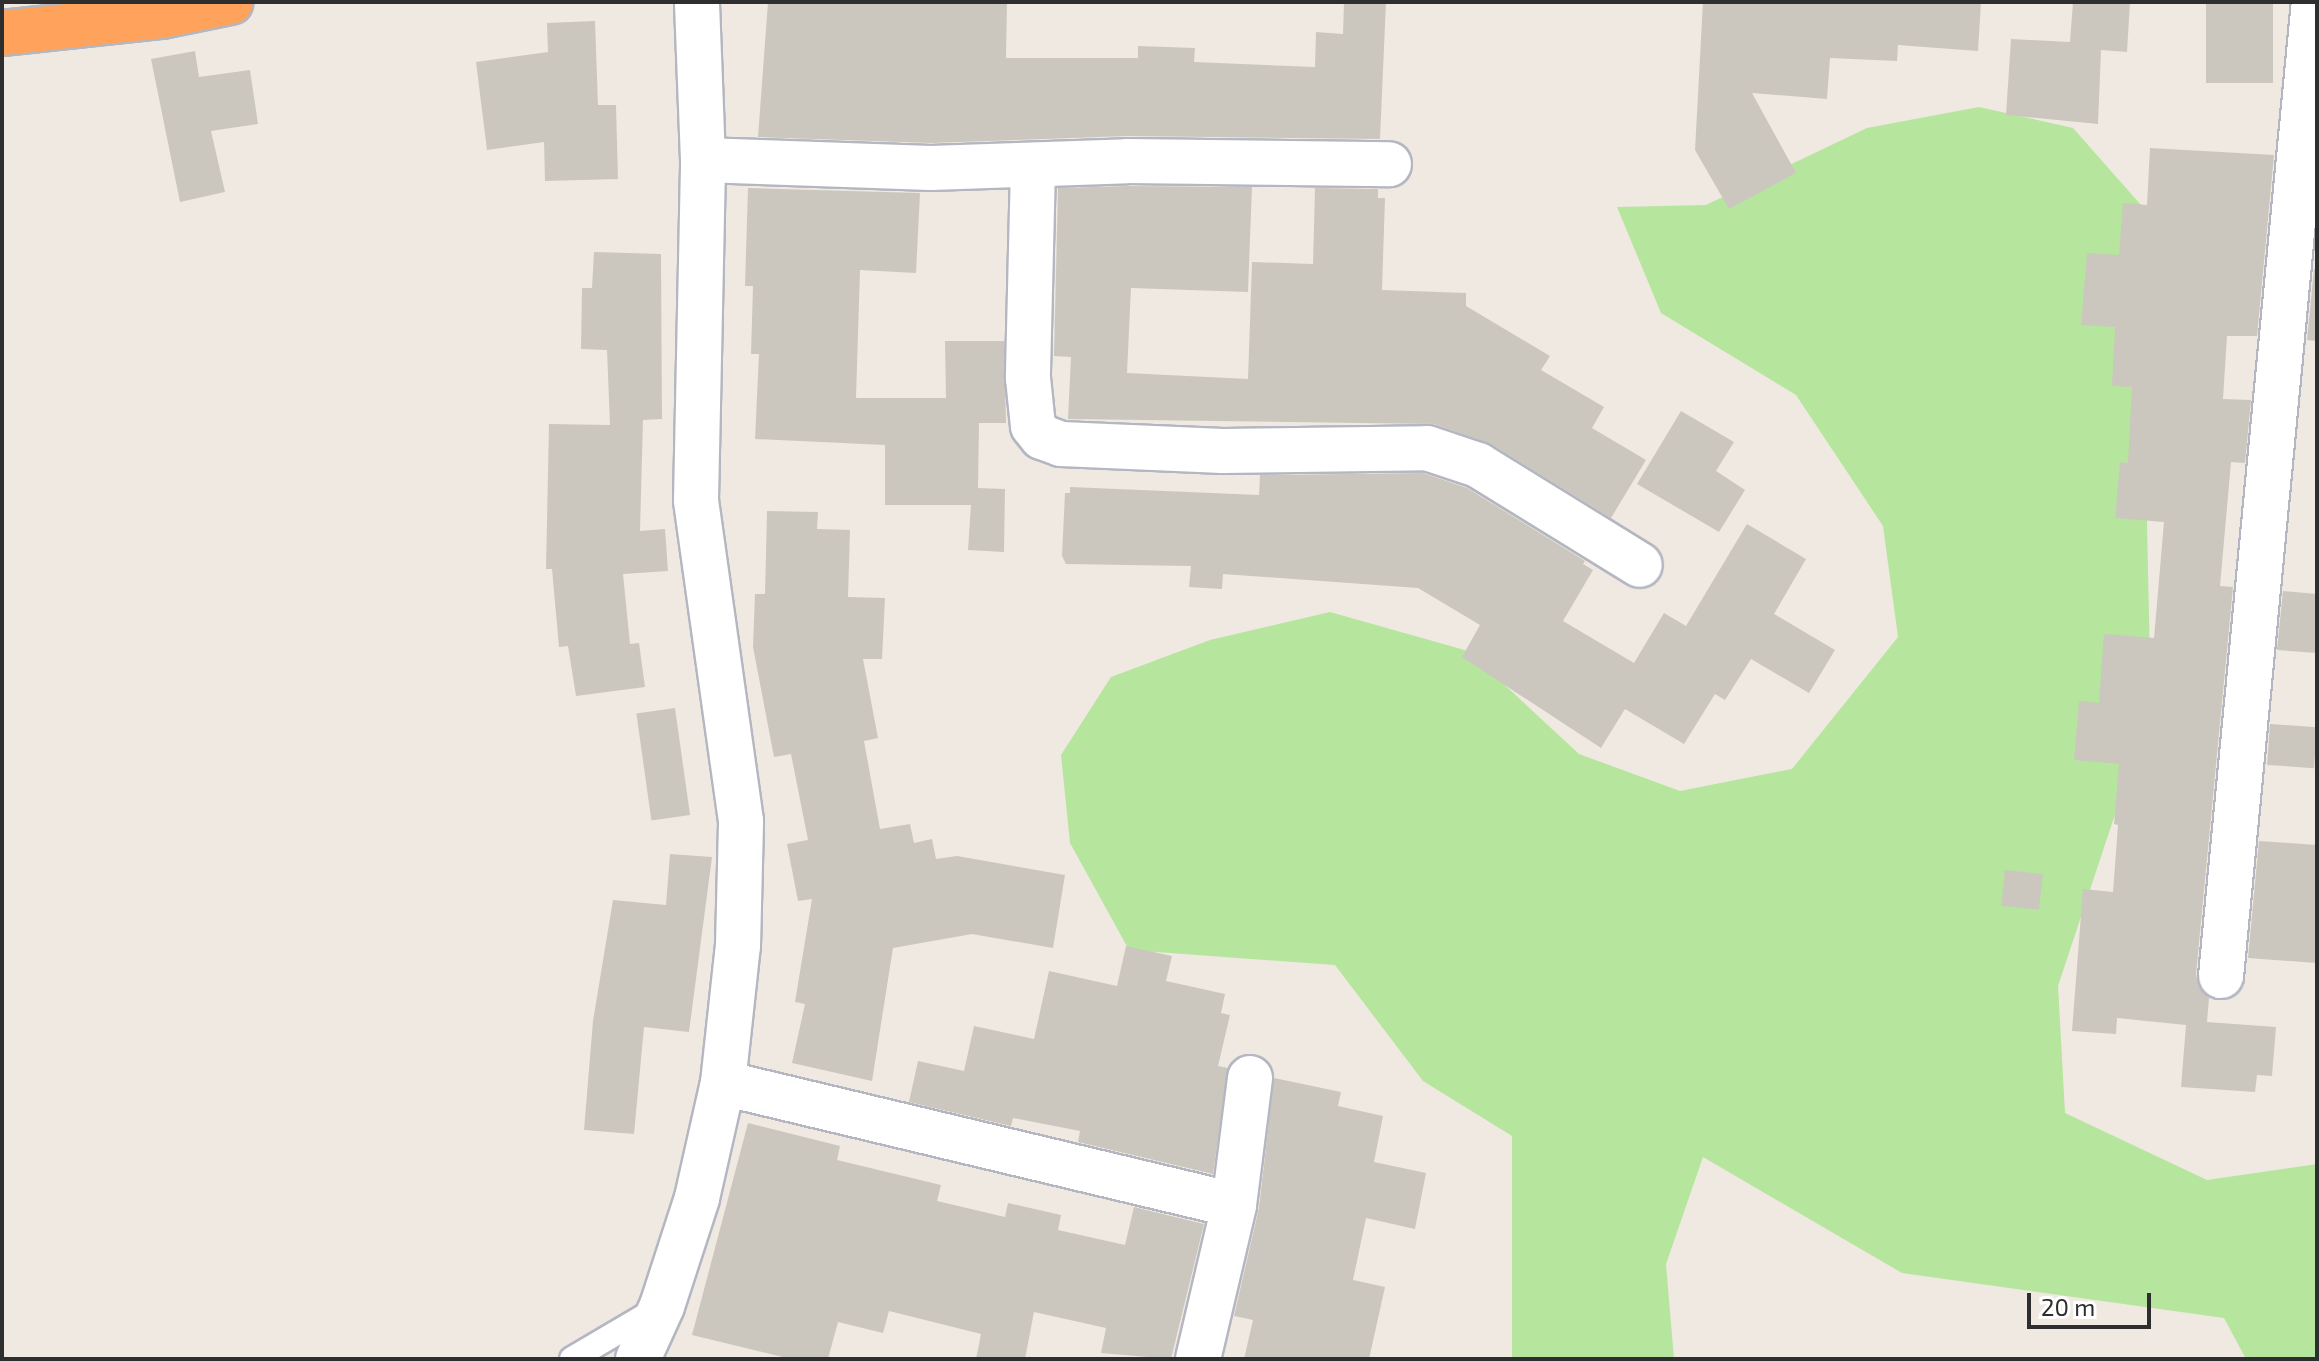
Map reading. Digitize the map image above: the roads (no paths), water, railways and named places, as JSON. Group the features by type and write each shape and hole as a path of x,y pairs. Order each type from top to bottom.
{"highway":[{"path":"2,33 162,16 231,2"}],"street":[{"path":"638,1359 662,1306 697,1198 723,1083 738,946 741,821 696,500 703,160 697,2"},
{"path":"2221,976 2314,2"},
{"path":"703,160 1033,167 1127,161 1389,164"},
{"path":"1033,167 1028,378 1033,426 1042,437 1061,444 1223,451 1427,448 1478,465 1640,565"},
{"path":"1198,1359 1234,1205 1250,1078"},
{"path":"723,1083 1234,1205"}],"lane":[{"path":"572,1359 662,1306"}]}
